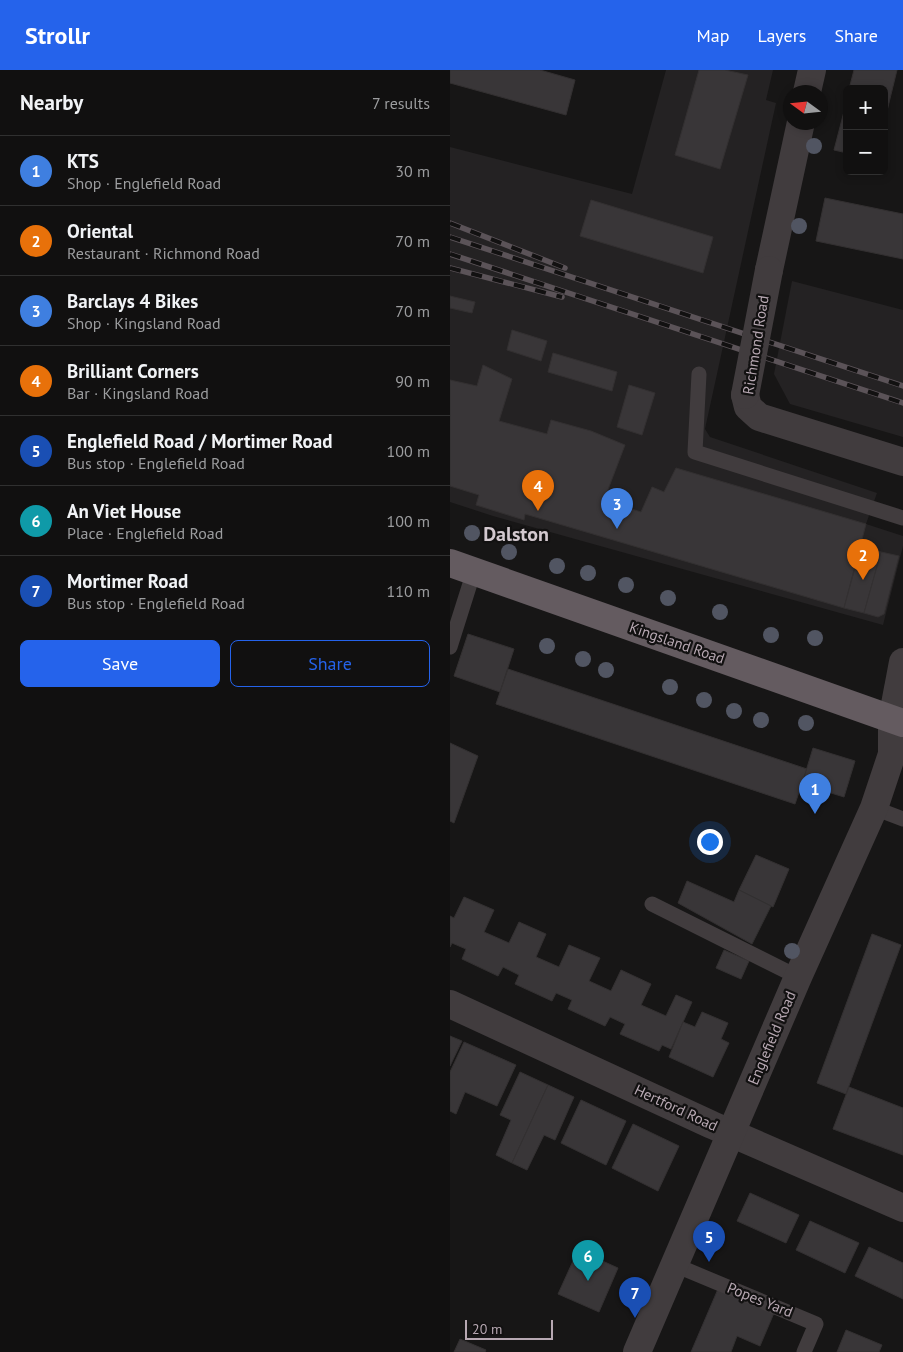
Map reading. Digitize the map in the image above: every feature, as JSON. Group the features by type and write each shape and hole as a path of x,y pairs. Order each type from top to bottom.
{"highway":[{"name":"Kingsland Road","path":"462,567 898,722"}],"street":[{"path":"809,85 812,70"},
{"name":"Richmond Road","path":"799,130 768,270 745,395 748,407 759,416 903,462"},
{"path":"898,722 903,662"},
{"name":"Englefield Road","path":"637,1352 798,977 874,808 892,754 898,722"},
{"name":"Hertford Road","path":"450,1004 731,1134 903,1208"}],"lane":[{"path":"699,374 695,452 903,518"},
{"path":"450,647 462,567"},
{"path":"874,808 903,818"},
{"path":"652,904 798,977"},
{"name":"Popes Yard","path":"675,1265 816,1324 804,1352"}],"shaded area":[{"path":"666,70 773,70 766,100 776,103 705,429 710,437 877,493 866,524 903,536 903,546 883,625 493,516 450,502 450,147 632,194"},
{"path":"792,281 903,310 903,437 790,404 774,374"}],"building":[{"path":"450,70 540,70 575,80 566,115 450,83"},
{"path":"699,70 725,70 748,75 720,169 675,155"},
{"path":"854,70 897,70 888,107 888,85 850,85"},
{"path":"843,115 843,152 834,150"},
{"path":"825,198 903,214 903,259 816,241"},
{"path":"591,200 713,237 703,273 580,236"},
{"path":"450,296 475,302 472,313 450,308"},
{"path":"512,330 547,341 541,361 507,350"},
{"path":"553,353 617,372 612,391 548,372"},
{"path":"483,365 512,379 499,421 547,434 551,420 591,431 625,445 604,500 641,512 652,487 664,492 676,468 866,524 844,608 525,514 524,520 476,505 479,495 450,486 450,380 477,386"},
{"path":"629,385 655,393 642,435 617,427"},
{"path":"861,546 881,552 864,613 844,608"},
{"path":"881,552 899,556 884,614 878,617 864,613"},
{"path":"468,634 514,649 500,692 454,676"},
{"path":"508,669 807,769 795,804 496,704"},
{"path":"450,743 478,756 454,823 450,821"},
{"path":"813,748 855,761 844,797 802,784"},
{"path":"756,855 789,869 773,907 739,890"},
{"path":"687,881 734,902 739,890 771,906 752,944 678,903"},
{"path":"464,897 494,910 484,932 509,943 519,922 546,934 536,957 559,967 569,945 600,958 589,981 611,991 621,970 651,984 641,1005 666,1016 676,995 692,1002 671,1049 662,1045 659,1051 620,1034 625,1024 610,1017 605,1026 568,1009 572,1000 556,993 552,1001 515,984 519,975 503,967 498,976 462,959 466,949 452,943 450,947 450,916 454,918"},
{"path":"872,934 901,945 846,1094 817,1083"},
{"path":"724,950 749,961 741,979 716,968"},
{"path":"702,1012 728,1023 721,1039 729,1043 713,1077 669,1057 683,1022 695,1027"},
{"path":"450,1036 462,1041 450,1066"},
{"path":"464,1042 516,1065 497,1106 465,1092 456,1114 450,1111 450,1072"},
{"path":"520,1072 548,1085 512,1163 496,1155 511,1120 500,1115"},
{"path":"548,1085 574,1097 555,1140 544,1135 527,1170 512,1163"},
{"path":"849,1087 903,1108 903,1155 833,1129"},
{"path":"581,1100 626,1121 606,1165 561,1143"},
{"path":"633,1124 679,1146 658,1191 612,1168"},
{"path":"750,1193 799,1215 786,1243 737,1221"},
{"path":"810,1221 859,1243 845,1273 796,1250"},
{"path":"869,1247 903,1263 903,1299 855,1276"},
{"path":"578,1250 618,1268 599,1312 558,1294"},
{"path":"718,1289 774,1313 760,1346 737,1336 731,1352 691,1352"},
{"path":"846,1330 882,1345 879,1352 837,1352"},
{"path":"460,1339 486,1350 485,1352 454,1352"}],"railway":[{"path":"450,223 565,268"},
{"path":"450,237 903,386"},
{"path":"450,254 903,403"},
{"path":"450,268 562,297"}],"place":[{"name":"Brilliant Corners","path":"538,511"},
{"name":"Barclays 4 Bikes","path":"617,529"},
{"name":"Oriental","path":"863,580"},
{"name":"KTS","path":"815,814"},
{"name":"Englefield Road / Mortimer Road","path":"709,1262"},
{"name":"An Viet House","path":"588,1281"},
{"name":"Mortimer Road","path":"635,1318"}],"district":[{"name":"Dalston","path":"516,534"}]}
